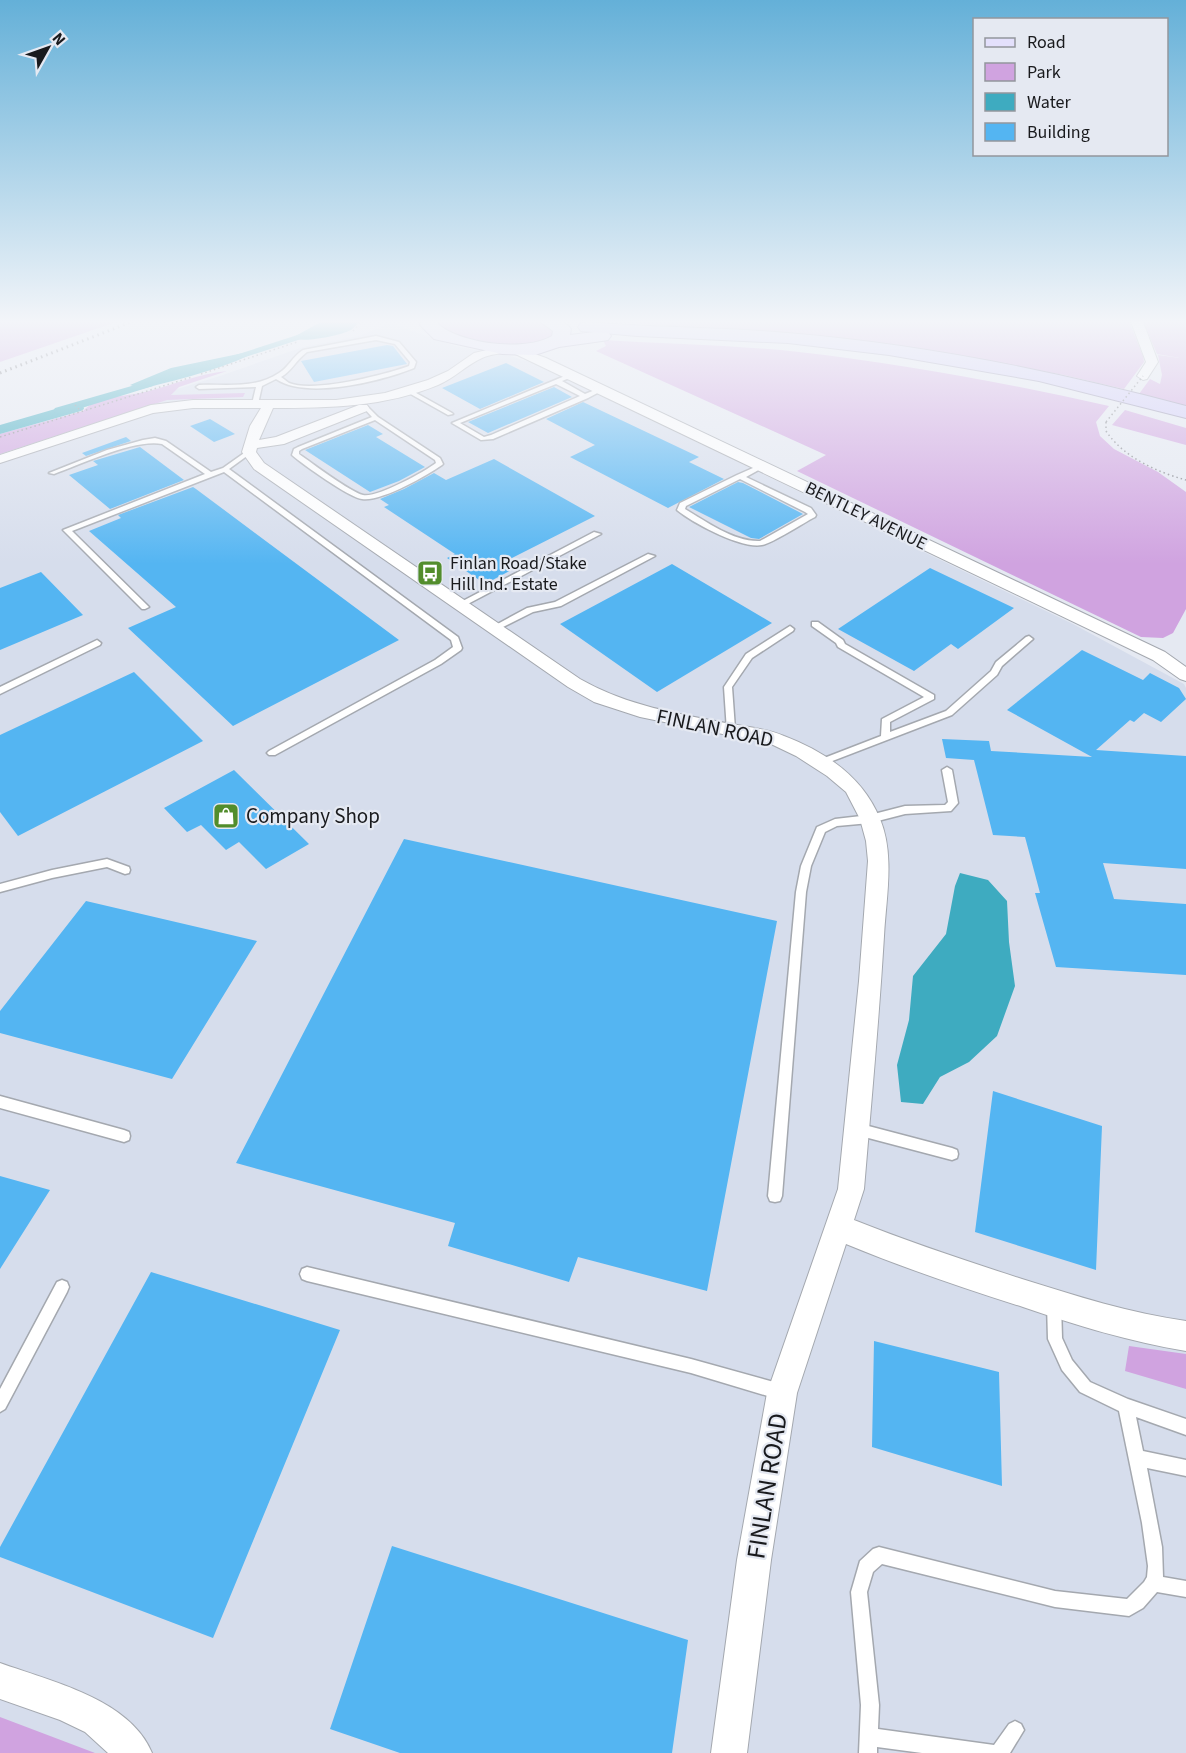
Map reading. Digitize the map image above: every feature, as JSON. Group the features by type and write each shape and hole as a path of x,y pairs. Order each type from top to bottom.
{"highway":[{"path":"1108,401 1186,421"},
{"path":"1142,401 1186,412"}],"street":[{"path":"0,459 151,409 229,401"},
{"path":"250,448 257,426 261,401"},
{"path":"285,401 321,405 366,404"},
{"path":"250,448 279,441 377,401"},
{"name":"BENTLEY AVENUE","path":"627,401 1148,651 1183,672"},
{"name":"FINLAN ROAD","path":"250,448 259,466 496,627 574,683 600,698 646,713 775,739 822,762 853,788 870,819 878,861 870,981 851,1189 782,1393 754,1560 729,1753"},
{"path":"839,1227 923,1262 1054,1304 1160,1333 1186,1336"},
{"path":"0,1681 66,1704 98,1719 134,1753"}],"lane":[{"path":"426,401 450,414"},
{"path":"508,401 454,423 483,440 493,438 577,401"},
{"path":"366,404 371,415 376,418 438,459 440,464 425,474 376,496 363,497 348,490 294,453 300,448 376,418"},
{"path":"52,473 139,442 156,439 164,442 209,474"},
{"path":"145,607 67,530 225,469 250,448"},
{"path":"739,476 808,510 812,515 762,543 754,545 681,510 683,505 739,476 762,465"},
{"path":"225,469 455,639 458,648 438,663 272,753"},
{"path":"461,604 597,534"},
{"path":"496,627 530,610 558,604 651,556"},
{"path":"815,624 841,645 931,697 885,720 886,737"},
{"path":"730,729 728,687 748,656 790,629"},
{"path":"822,762 949,713 994,673 999,664 1029,639"},
{"path":"0,691 97,643"},
{"path":"775,1196 801,892 806,866 821,830 834,823 870,819 905,810 948,808 953,803 948,770"},
{"path":"0,888 106,863 125,870"},
{"path":"0,1102 124,1136"},
{"path":"856,1129 951,1154"},
{"path":"307,1274 691,1366 782,1393"},
{"path":"0,1404 62,1287"},
{"path":"1054,1304 1056,1339 1067,1365 1085,1387 1126,1406 1186,1427"},
{"path":"992,1753 869,1745 870,1705 859,1592 866,1567 879,1555 1055,1599 1129,1608 1144,1598 1156,1575 1154,1548 1126,1406"},
{"path":"1137,1458 1186,1468"},
{"path":"1152,1582 1186,1588"},
{"path":"999,1753 1015,1730"}],"path":[{"path":"0,437 118,401"},
{"path":"1123,401 1106,422 1104,427 1106,434 1123,450 1164,473 1186,480"},
{"path":"75,405 79,409"}],"shaded area":[{"path":"139,401 611,401 1073,624 1184,684 1186,688 1186,1753 0,1753 0,443"}],"green space":[{"path":"165,401 0,454 0,434 83,411 96,402"},
{"path":"706,401 1084,401 1109,406 1096,422 1100,436 1114,449 1158,472 1186,492 1186,609 1173,633 1163,638 1141,637 797,471 826,455"},
{"path":"1164,401 1186,401 1186,407"},
{"path":"1125,410 1186,428 1186,445 1112,425"},
{"path":"1129,1346 1186,1354 1186,1389 1125,1371"},
{"path":"0,1717 95,1753 0,1753"}],"water":[{"path":"83,404 84,409 81,411 0,434 0,425 69,405"},
{"path":"960,873 988,880 1007,901 1009,942 1015,986 997,1036 969,1062 940,1077 923,1104 901,1102 897,1065 909,1020 913,976 946,934 955,886"}],"building":[{"path":"465,401 499,401 480,409"},
{"path":"520,401 563,401 488,433 468,422"},
{"path":"583,402 699,457 689,462 724,479 668,508 570,457 595,445 546,419"},
{"path":"210,419 235,434 214,442 190,426"},
{"path":"368,425 383,434 376,437 425,467 399,481 370,492 305,450"},
{"path":"126,437 131,441 86,456 82,453"},
{"path":"140,447 184,480 110,509 69,475 98,465 93,461"},
{"path":"494,459 595,516 506,561 517,567 485,584 447,558 455,554 384,507 389,505 380,499 434,473 446,480"},
{"path":"738,482 803,514 759,539 751,538 689,507"},
{"path":"193,487 399,640 233,726 128,628 176,607 89,531 121,518 118,515"},
{"path":"672,564 772,623 657,692 560,624"},
{"path":"930,568 1014,608 958,649 951,644 914,671 838,629"},
{"path":"41,572 83,615 0,650 0,588"},
{"path":"1082,650 1143,680 1150,673 1179,688 1186,699 1161,722 1144,713 1134,722 1130,720 1096,750 1186,756 1186,869 1103,863 1114,899 1186,904 1186,975 1056,967 1035,893 1040,893 1025,837 993,835 974,760 946,758 942,739 989,741 991,751 1092,757 1007,710"},
{"path":"134,672 203,741 18,836 0,812 0,735"},
{"name":"Company Shop","path":"234,770 309,844 266,869 239,842 226,850 201,825 187,832 164,808"},
{"path":"404,839 777,921 707,1291 578,1257 569,1282 448,1246 455,1223 236,1163"},
{"path":"86,901 257,941 172,1079 0,1033 0,1011"},
{"path":"993,1091 1102,1126 1096,1270 975,1232"},
{"path":"0,1176 50,1190 0,1269"},
{"path":"151,1272 340,1330 213,1638 0,1557 0,1547"},
{"path":"874,1341 999,1372 1002,1486 872,1447"},
{"path":"392,1546 688,1640 672,1753 400,1753 330,1729"}],"waterway":[{"path":"59,411 93,401"}],"place":[{"name":"Finlan Road/Stake Hill Ind. Estate","path":"430,573"},
{"name":"Company Shop","path":"226,816"}]}
